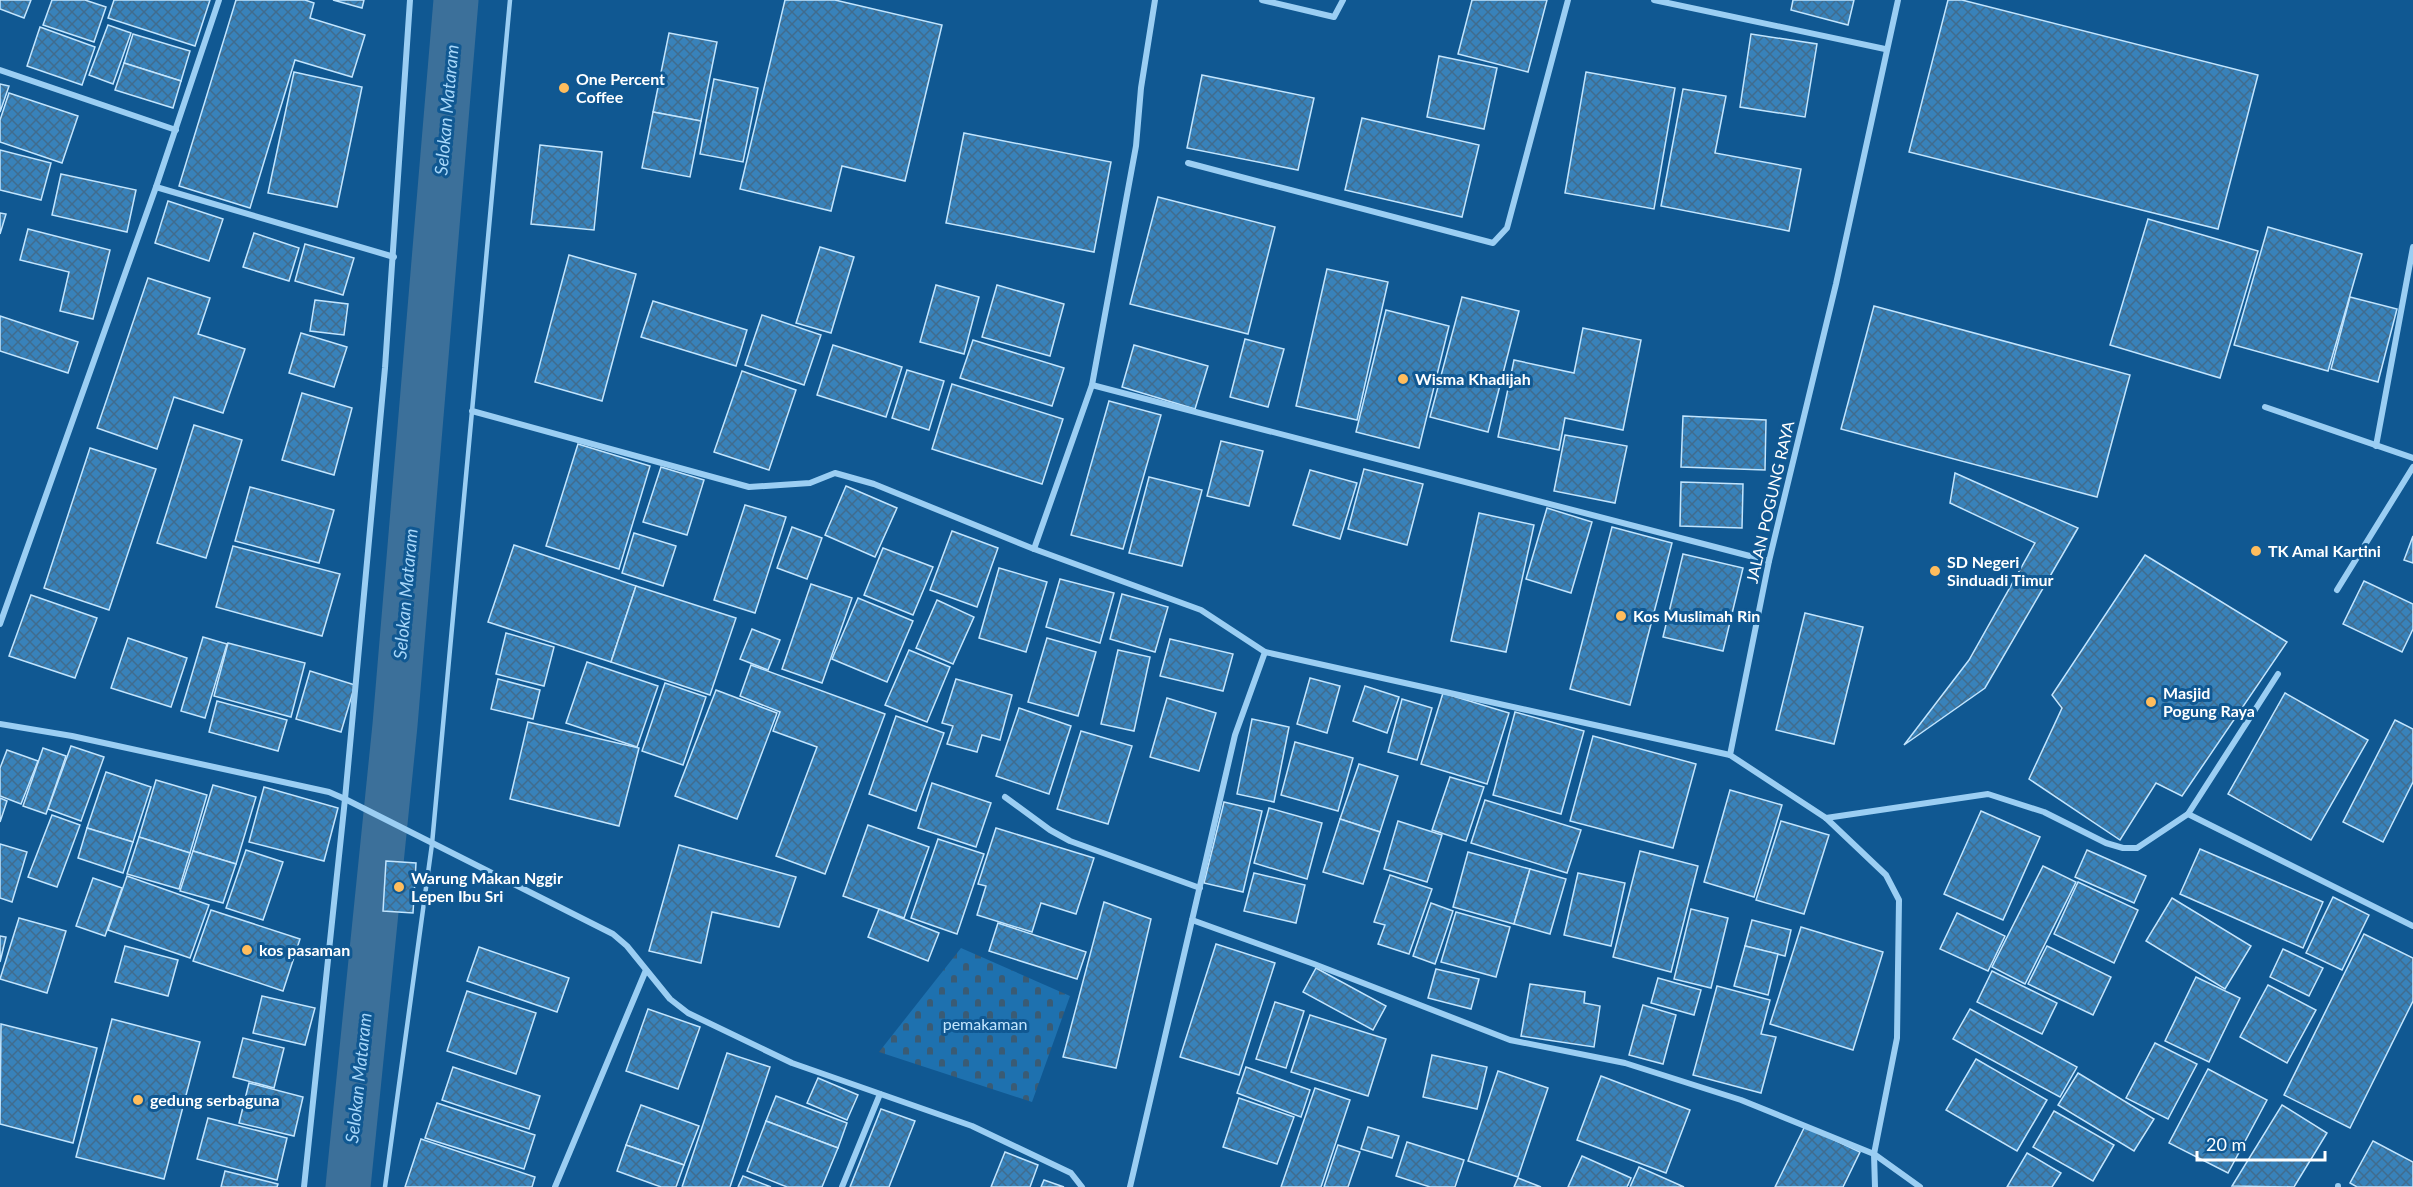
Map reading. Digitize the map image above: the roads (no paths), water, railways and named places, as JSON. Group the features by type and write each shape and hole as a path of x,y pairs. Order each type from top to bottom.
{"street":[{"path":"0,624 156,187 219,0"},
{"path":"304,1187 345,799 394,257 410,0"},
{"path":"1034,549 1092,385 1136,146 1141,88 1155,0"},
{"path":"1262,0 1334,17 1343,0"},
{"path":"1188,163 1493,243 1507,228 1568,0"},
{"path":"1654,0 1885,49"},
{"name":"JALAN POGUNG RAYA","path":"1730,755 1769,561 1836,284 1885,49 1898,0"},
{"path":"0,70 176,130"},
{"path":"156,187 394,257"},
{"path":"2376,446 2413,247"},
{"path":"1092,385 1769,561"},
{"path":"2265,407 2413,458"},
{"path":"472,411 749,487 810,483 835,473 874,484 1034,549 1201,610 1266,652 1730,755 1827,818 1886,875 1899,900 1897,1038 1874,1154 1875,1187"},
{"path":"2337,590 2413,467"},
{"path":"1130,1187 1235,735 1266,652"},
{"path":"1827,818 1988,795 2044,812 2106,843 2123,848 2137,848 2188,814 2278,674"},
{"path":"0,724 72,736 329,792 613,934 627,946 670,999 688,1013 792,1063 972,1126 1071,1173 1082,1187"},
{"path":"1005,797 1050,830 1070,841 1200,888"},
{"path":"2188,814 2413,926"},
{"path":"1192,920 1314,964 1510,1040 1624,1063 1692,1083 1832,1135 1874,1154 1920,1187"},
{"path":"555,1187 646,970"},
{"path":"842,1187 880,1094"}],"lane":[{"path":"385,1187 432,844 510,0"}],"waterway":[{"name":"Selokan Mataram","path":"348,1187 395,725 456,0"}],"place":[{"name":"One Percent Coffee","path":"564,88"},
{"name":"Wisma Khadijah","path":"1403,379"},
{"name":"TK Amal Kartini","path":"2256,551"},
{"name":"SD Negeri Sinduadi Timur","path":"1935,571"},
{"name":"Kos Muslimah Rin","path":"1621,616"},
{"name":"Masjid Pogung Raya","path":"2151,702"},
{"name":"Warung Makan Nggir Lepen Ibu Sri","path":"399,887"},
{"name":"kos pasaman","path":"247,950"},
{"name":"gedung serbaguna","path":"138,1100"}],"park label":[{"name":"pemakaman","path":"985,1024"}]}
